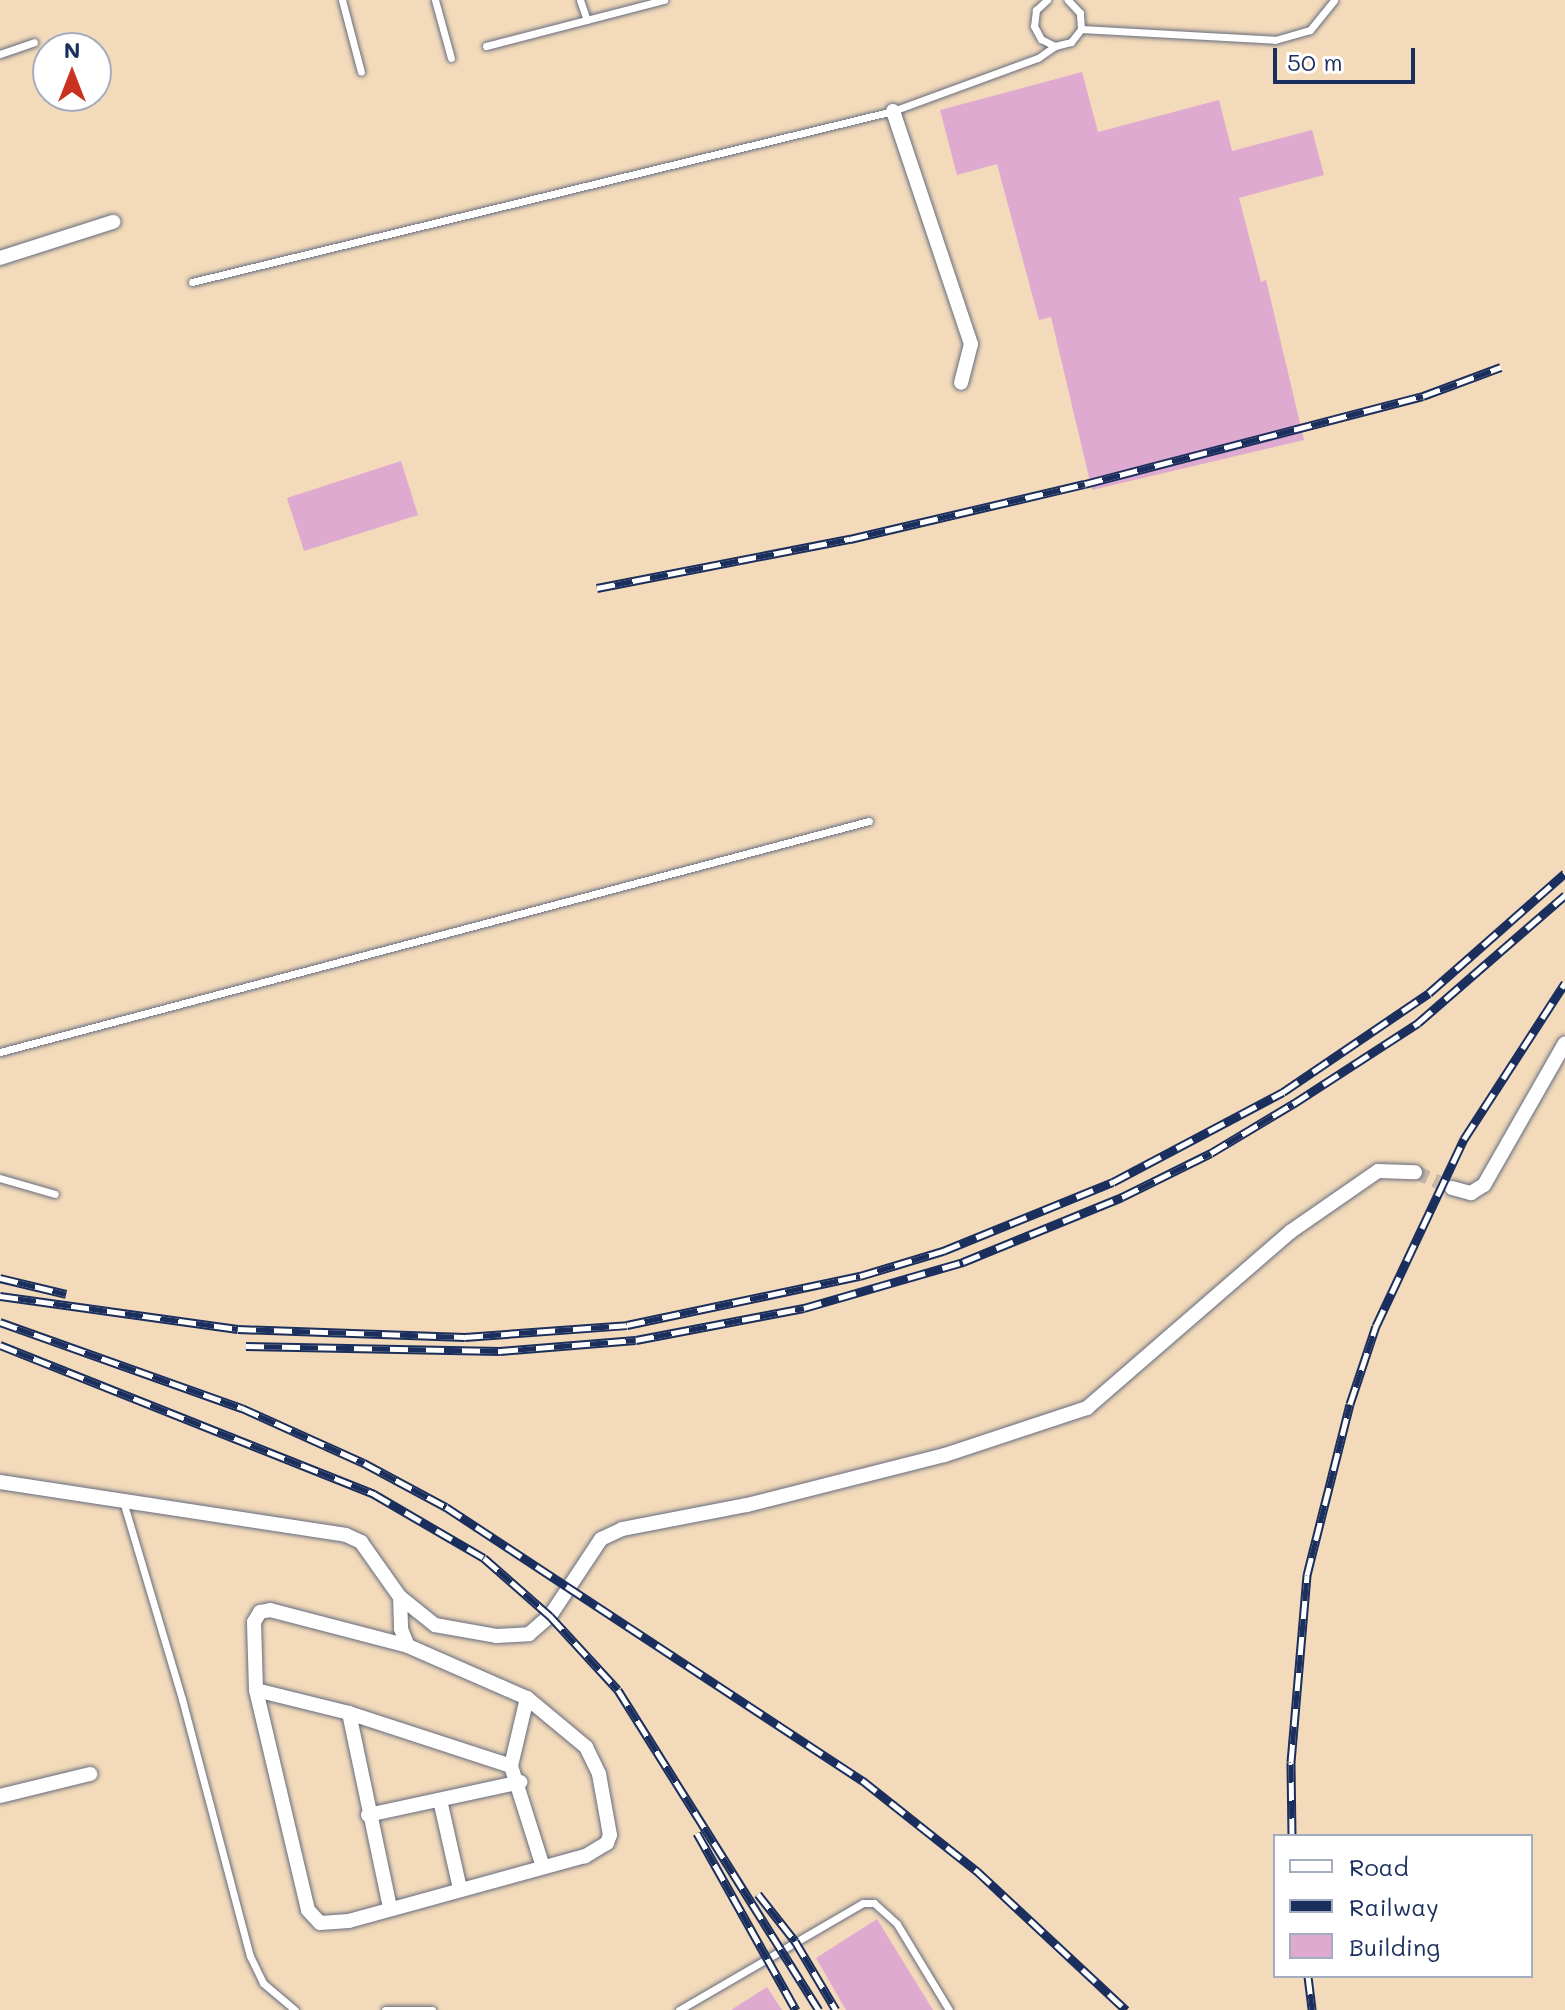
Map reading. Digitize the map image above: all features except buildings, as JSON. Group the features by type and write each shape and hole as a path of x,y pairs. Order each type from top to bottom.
{"street":[{"path":"893,111 971,344 961,383"},
{"path":"0,258 113,222"},
{"path":"1452,1188 1471,1193 1484,1185 1565,1043"},
{"path":"0,1482 346,1535 374,1555 400,1597 435,1625 496,1636 529,1634 550,1616 585,1557 601,1539 622,1529 747,1505 945,1455 1087,1408 1290,1232 1378,1171 1415,1172"},
{"path":"400,1597 401,1629 408,1646"},
{"path":"260,1612 287,1613 408,1646 527,1698 554,1715 586,1747 599,1774 610,1822 607,1843 598,1850 543,1867 333,1923 313,1918 256,1690 252,1634 260,1612"},
{"path":"256,1690 349,1713 511,1766 520,1782 543,1867"},
{"path":"511,1766 527,1698"},
{"path":"349,1713 390,1908"},
{"path":"0,1796 90,1774"},
{"path":"368,1815 520,1782"},
{"path":"440,1800 460,1889"}],"lane":[{"path":"342,0 361,72"},
{"path":"435,0 451,58"},
{"path":"580,0 587,20"},
{"path":"486,46 664,0"},
{"path":"192,282 893,111 1038,58 1055,46 1071,42 1081,29 1080,13 1069,0"},
{"path":"1081,29 1275,40 1310,30 1334,0"},
{"path":"1043,1 1034,26 1041,39 1055,46"},
{"path":"0,54 32,43"},
{"path":"0,1052 869,821"},
{"path":"0,1178 55,1194"},
{"path":"123,1501 182,1699 250,1956 263,1983 295,2010"},
{"path":"679,2010 863,1903 874,1903 897,1924 949,2010"},
{"path":"385,2010 432,2010"}],"tunnel":[{"path":"1415,1172 1452,1188"}],"railway":[{"path":"597,588 850,539 1085,484 1423,396 1501,367"},
{"path":"0,1296 238,1329 465,1337 627,1325 860,1276 943,1251 1113,1182 1283,1092 1429,993 1565,873"},
{"path":"246,1346 500,1351 636,1340 804,1308 963,1262 1122,1197 1211,1153 1293,1104 1418,1023 1565,895"},
{"path":"1292,1834 1291,1762 1307,1575 1350,1404 1376,1326 1464,1139 1565,983"},
{"path":"0,1278 66,1294"},
{"path":"0,1322 242,1408 364,1463 446,1507 862,1780 977,1871 1126,2010"},
{"path":"0,1345 374,1494 484,1558 550,1616 618,1690 819,2010"},
{"path":"697,1833 796,2010"},
{"path":"758,1894 795,1941 836,2010"},
{"path":"1308,1978 1312,2010"}]}
